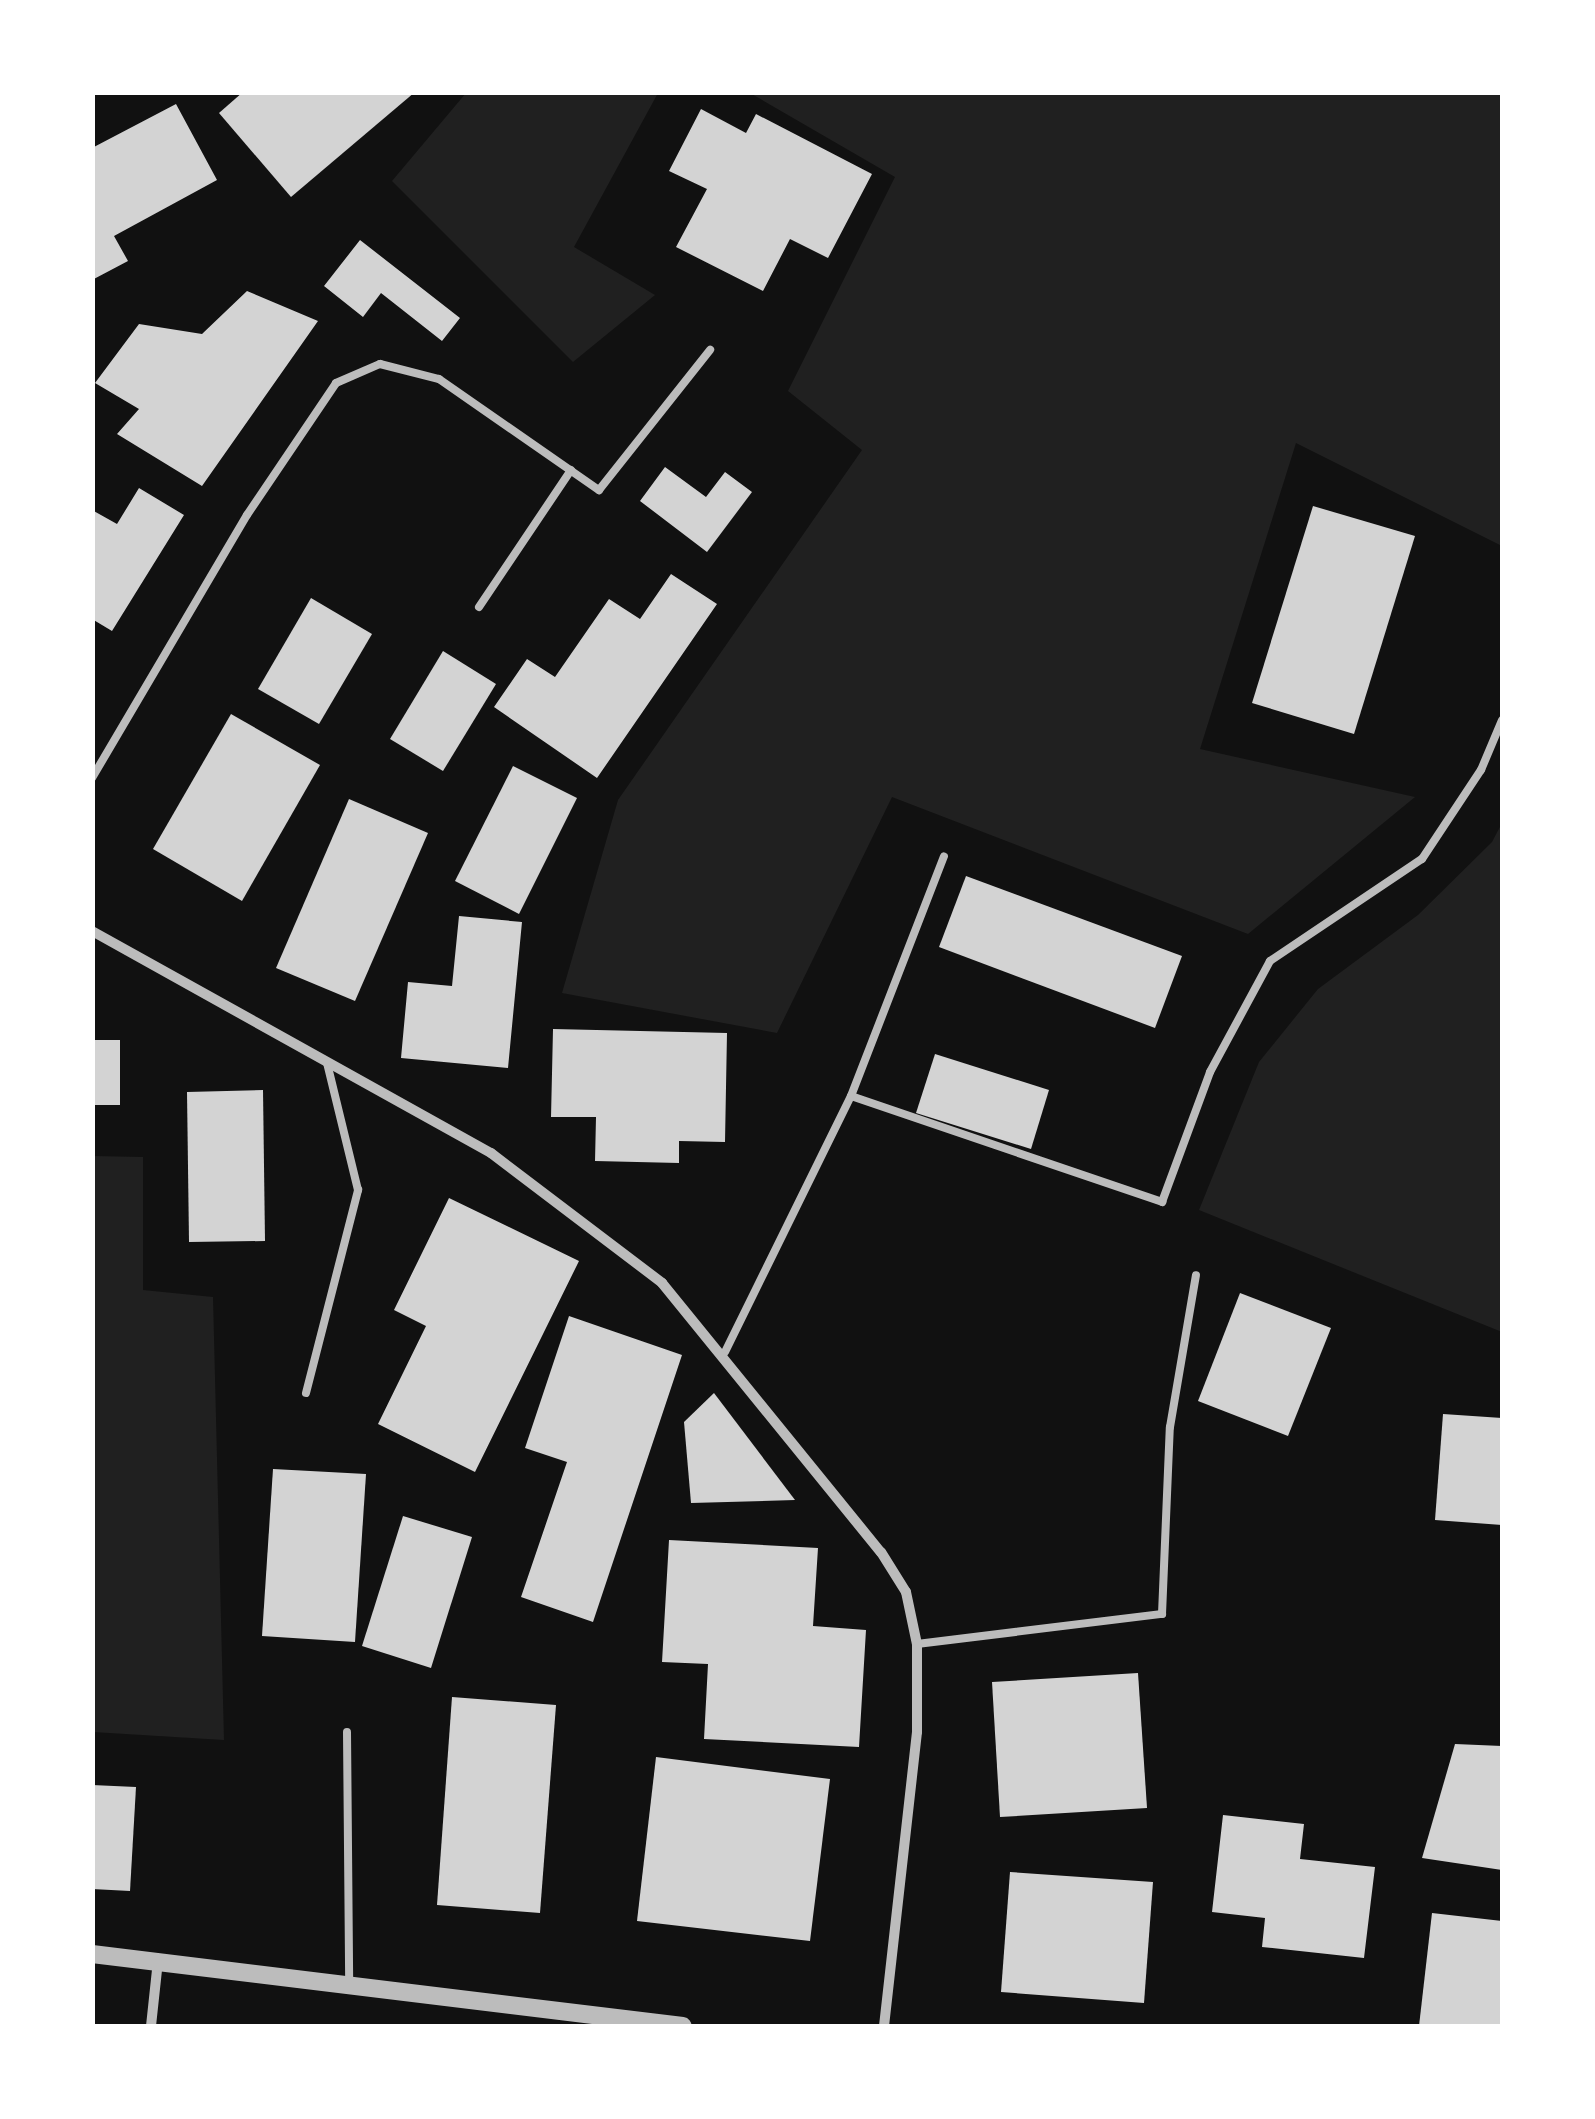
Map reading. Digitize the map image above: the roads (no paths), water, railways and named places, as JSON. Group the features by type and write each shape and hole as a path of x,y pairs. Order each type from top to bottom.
{"street":[{"path":"92,931 491,1153 662,1282 724,1352 881,1552 906,1592 918,1644 918,1732 884,2026"},
{"path":"92,1954 683,2026"},
{"path":"151,2026 158,1961"}],"lane":[{"path":"92,778 246,516 336,383 380,364 439,379 599,490 710,350"},
{"path":"479,607 571,470"},
{"path":"851,1096 1162,1202 1210,1072 1270,961 1422,858 1481,770 1502,720"},
{"path":"724,1352 851,1096 944,856"},
{"path":"306,1393 358,1190 327,1062"},
{"path":"918,1644 1162,1614 1170,1426 1196,1275"},
{"path":"347,1732 350,1985"}]}
